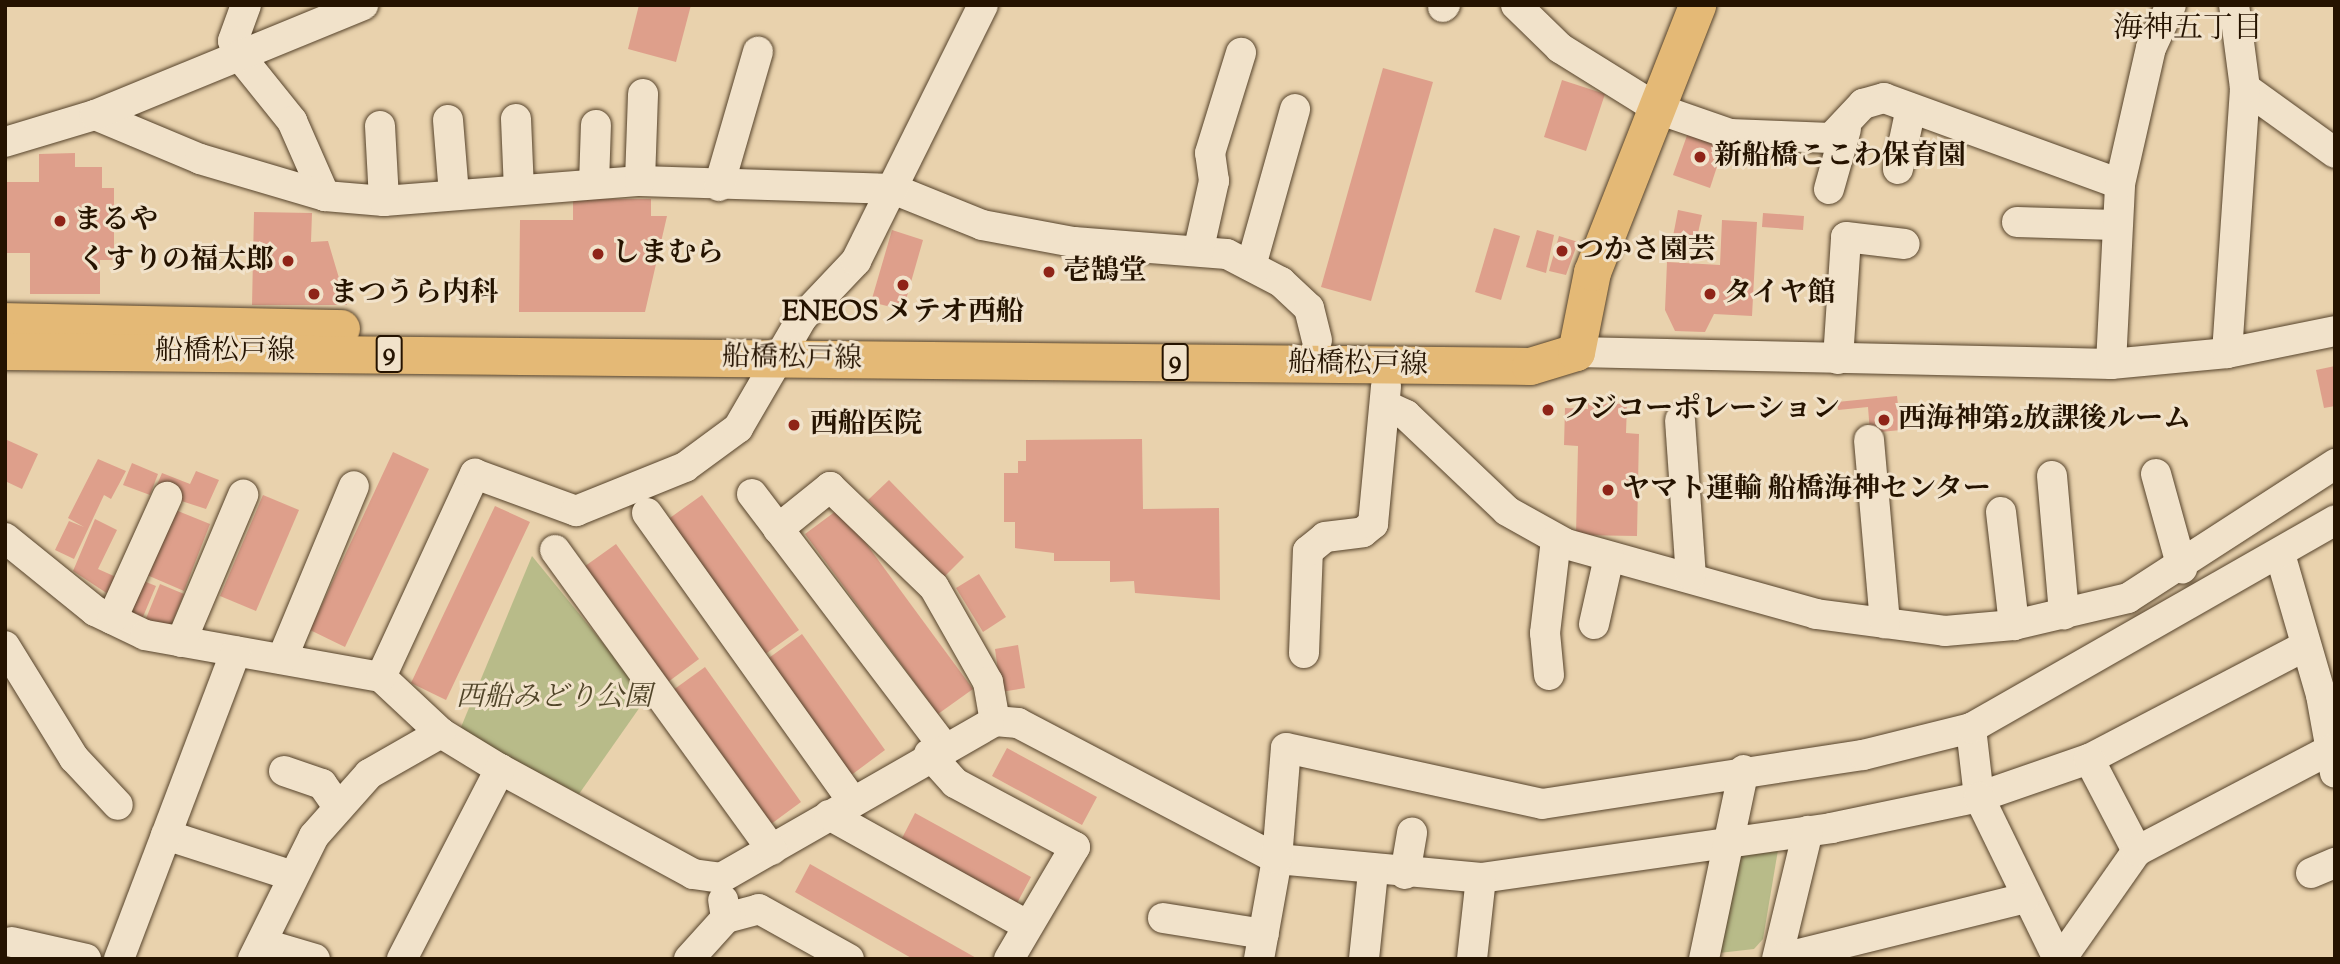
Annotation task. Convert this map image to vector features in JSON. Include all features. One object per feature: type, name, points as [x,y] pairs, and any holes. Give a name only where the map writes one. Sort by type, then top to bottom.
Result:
[{"type":"main road","points":[[1576,352],[1592,272],[1697,5]]},
{"type":"main road","name":"船橋松戸線","points":[[5,321],[781,348],[1386,365],[1530,366],[1576,352]]},
{"type":"main road","name":"船橋松戸線","points":[[5,351],[781,348],[1317,340],[1530,341],[1576,352]]},
{"type":"street","points":[[228,43],[246,5]]},
{"type":"street","points":[[5,142],[94,115],[228,43],[363,5]]},
{"type":"street","points":[[382,677],[475,474],[576,511],[685,467],[738,428],[754,410],[781,348],[856,261],[983,5]]},
{"type":"street","points":[[1516,5],[1560,48],[1658,109],[1730,134],[1782,141],[1831,138],[1846,129]]},
{"type":"street","points":[[2110,364],[2115,225],[2120,184],[2151,48],[2171,5]]},
{"type":"street","points":[[2227,352],[2245,88],[2234,5]]},
{"type":"street","points":[[228,43],[292,121],[325,196]]},
{"type":"street","points":[[719,186],[758,52]]},
{"type":"street","points":[[1199,248],[1214,181],[1210,153],[1241,53]]},
{"type":"street","points":[[2245,88],[2335,153]]},
{"type":"street","points":[[640,181],[643,94]]},
{"type":"street","points":[[1829,189],[1846,129],[1863,104],[1884,98],[2120,184]]},
{"type":"street","points":[[1898,169],[1911,108]]},
{"type":"street","points":[[1251,265],[1295,109]]},
{"type":"street","points":[[94,115],[173,148],[325,196],[384,201],[640,181],[719,186],[893,188],[982,225],[1074,242],[1199,248],[1251,265],[1309,308],[1317,340]]},
{"type":"street","points":[[516,119],[519,190]]},
{"type":"street","points":[[448,120],[454,195]]},
{"type":"street","points":[[594,184],[596,125]]},
{"type":"street","points":[[380,126],[384,201]]},
{"type":"street","points":[[2017,222],[2115,225]]},
{"type":"street","points":[[1838,359],[1846,237],[1905,243]]},
{"type":"street","points":[[1576,352],[2110,364],[2227,352],[2335,331]]},
{"type":"street","points":[[1304,653],[1308,551],[1325,537],[1373,524],[1387,406],[1386,365]]},
{"type":"street","points":[[1387,406],[1406,415],[1507,511],[1556,540],[1609,557],[1691,576],[1816,614],[1945,631],[2014,625],[2128,598],[2182,568],[2335,464]]},
{"type":"street","points":[[1680,420],[1691,576]]},
{"type":"street","points":[[1869,440],[1885,623]]},
{"type":"street","points":[[2156,474],[2182,568]]},
{"type":"street","points":[[2052,477],[2064,614]]},
{"type":"street","points":[[282,659],[354,486]]},
{"type":"street","points":[[778,529],[830,487],[934,587],[988,682],[995,721]]},
{"type":"street","points":[[752,494],[936,750],[955,783],[1075,847],[1009,959]]},
{"type":"street","points":[[181,642],[243,495]]},
{"type":"street","points":[[112,619],[167,497]]},
{"type":"street","points":[[647,513],[840,808],[1027,925]]},
{"type":"street","points":[[2001,513],[2014,625]]},
{"type":"street","points":[[1163,918],[1261,947],[1277,859],[1286,748],[1542,804],[1744,770],[1863,755],[1971,728],[2280,554],[2335,520]]},
{"type":"street","points":[[5,538],[112,619],[145,635],[382,677],[441,733],[500,769],[693,874],[720,878],[772,850],[936,750],[995,721],[1018,723],[1277,859],[1373,872],[1481,878],[1808,831],[1979,797],[2089,759],[2305,646]]},
{"type":"street","points":[[1549,676],[1545,634],[1556,540]]},
{"type":"street","points":[[555,550],[772,850]]},
{"type":"street","points":[[1971,728],[1979,797],[2025,898],[2060,959],[2137,851],[2332,762],[2280,554]]},
{"type":"street","points":[[1594,624],[1609,557]]},
{"type":"street","points":[[5,646],[74,758],[118,804]]},
{"type":"street","points":[[119,959],[236,651]]},
{"type":"street","points":[[315,959],[259,951],[290,875],[339,808],[369,774],[441,733]]},
{"type":"street","points":[[2089,759],[2137,851]]},
{"type":"street","points":[[402,959],[500,769]]},
{"type":"street","points":[[1704,959],[1744,770]]},
{"type":"street","points":[[284,771],[322,784],[339,808]]},
{"type":"street","points":[[1808,831],[1778,959],[2025,898]]},
{"type":"street","points":[[1405,874],[1412,833]]},
{"type":"street","points":[[166,835],[290,875]]},
{"type":"street","points":[[1364,959],[1373,872]]},
{"type":"street","points":[[720,878],[726,918]]},
{"type":"street","points":[[1472,959],[1481,878]]},
{"type":"street","points":[[689,959],[726,918],[759,909],[849,959]]},
{"type":"street","points":[[12,942],[86,959]]},
{"type":"green space","name":"西船みどり公園","points":[[532,556],[647,697],[579,794],[459,732]]},
{"type":"green space","points":[[1779,844],[1763,939],[1754,949],[1719,953],[1731,858]]},
{"type":"building","points":[[639,5],[691,5],[676,62],[628,49]]},
{"type":"building","points":[[1383,68],[1433,82],[1371,301],[1321,287]]},
{"type":"building","points":[[1562,80],[1605,94],[1586,151],[1544,137]]},
{"type":"building","name":"新船橋ここわ保育園","points":[[1690,127],[1726,139],[1710,188],[1673,175]]},
{"type":"building","name":"まるや","points":[[75,153],[75,167],[102,167],[102,188],[114,188],[114,260],[100,260],[100,294],[30,294],[30,253],[6,253],[6,182],[39,182],[39,154]]},
{"type":"building","points":[[573,199],[651,199],[651,216],[667,216],[645,312],[519,312],[520,220],[573,220]]},
{"type":"building","points":[[1678,210],[1702,215],[1694,251],[1671,247]]},
{"type":"building","points":[[254,212],[312,213],[311,242],[328,241],[347,305],[252,305]]},
{"type":"building","points":[[1763,213],[1804,216],[1803,230],[1762,227]]},
{"type":"building","points":[[1722,220],[1757,222],[1752,316],[1714,314],[1705,332],[1675,331],[1665,310],[1667,262],[1720,265]]},
{"type":"building","points":[[1494,228],[1520,236],[1501,300],[1475,292]]},
{"type":"building","points":[[892,230],[923,240],[903,310],[871,302]]},
{"type":"building","points":[[1537,230],[1554,235],[1546,273],[1526,267]]},
{"type":"building","points":[[1559,236],[1578,242],[1566,275],[1549,271]]},
{"type":"building","points":[[2335,366],[2335,406],[2324,408],[2316,370]]},
{"type":"building","name":"西海神第2放課後ルーム","points":[[1897,396],[1901,430],[1870,433],[1868,407],[1838,410],[1837,402]]},
{"type":"building","name":"ヤマト運輸 船橋海神センター","points":[[1588,403],[1627,404],[1626,433],[1639,434],[1637,536],[1576,535],[1578,446],[1564,445],[1565,408],[1588,409]]},
{"type":"building","points":[[1142,439],[1143,509],[1219,508],[1220,600],[1135,593],[1134,581],[1110,582],[1110,561],[1054,561],[1054,553],[1015,548],[1015,522],[1004,522],[1004,473],[1018,473],[1018,461],[1026,461],[1026,440]]},
{"type":"building","points":[[7,440],[38,454],[22,489],[5,481]]},
{"type":"building","points":[[393,452],[429,469],[345,647],[310,630]]},
{"type":"building","points":[[98,459],[126,471],[111,499],[104,495],[74,559],[55,550],[69,521],[84,527],[68,518]]},
{"type":"building","points":[[132,463],[158,474],[150,495],[123,485]]},
{"type":"building","points":[[196,471],[219,480],[206,509],[154,492],[162,473],[190,484]]},
{"type":"building","points":[[889,480],[964,557],[944,577],[868,500]]},
{"type":"building","points":[[263,495],[299,510],[256,611],[220,596]]},
{"type":"building","points":[[702,495],[799,630],[764,655],[667,520]]},
{"type":"building","points":[[495,506],[530,522],[446,700],[411,683]]},
{"type":"building","points":[[168,507],[210,524],[184,591],[140,572]]},
{"type":"building","points":[[840,508],[973,689],[938,714],[805,534]]},
{"type":"building","points":[[95,519],[117,530],[98,569],[116,577],[108,594],[73,571]]},
{"type":"building","points":[[616,544],[699,659],[664,685],[581,569]]},
{"type":"building","points":[[979,574],[1006,617],[983,632],[956,588]]},
{"type":"building","points":[[136,578],[156,586],[142,619],[123,611]]},
{"type":"building","points":[[160,584],[184,594],[169,631],[145,621]]},
{"type":"building","points":[[802,634],[885,750],[850,776],[766,660]]},
{"type":"building","points":[[1018,645],[1025,688],[1001,692],[995,649]]},
{"type":"building","points":[[705,667],[801,802],[767,827],[669,693]]},
{"type":"building","points":[[1007,748],[1097,797],[1082,825],[992,776]]},
{"type":"building","points":[[915,813],[1031,877],[1016,905],[900,842]]},
{"type":"building","points":[[810,864],[978,959],[913,959],[795,892]]},
{"type":"place","name":"新船橋ここわ保育園","points":[[1700,157]]},
{"type":"place","name":"まるや","points":[[60,221]]},
{"type":"place","name":"つかさ園芸","points":[[1562,251]]},
{"type":"place","name":"しまむら","points":[[598,254]]},
{"type":"place","name":"くすりの福太郎","points":[[288,261]]},
{"type":"place","name":"壱鵠堂","points":[[1049,272]]},
{"type":"place","name":"ENEOS メテオ西船","points":[[903,285]]},
{"type":"place","name":"まつうら内科","points":[[314,294]]},
{"type":"place","name":"タイヤ館","points":[[1710,294]]},
{"type":"place","name":"フジコーポレーション","points":[[1548,410]]},
{"type":"place","name":"西海神第2放課後ルーム","points":[[1884,420]]},
{"type":"place","name":"西船医院","points":[[794,425]]},
{"type":"place","name":"ヤマト運輸 船橋海神センター","points":[[1608,490]]},
{"type":"district","name":"海神五丁目","points":[[2188,30]]}]
